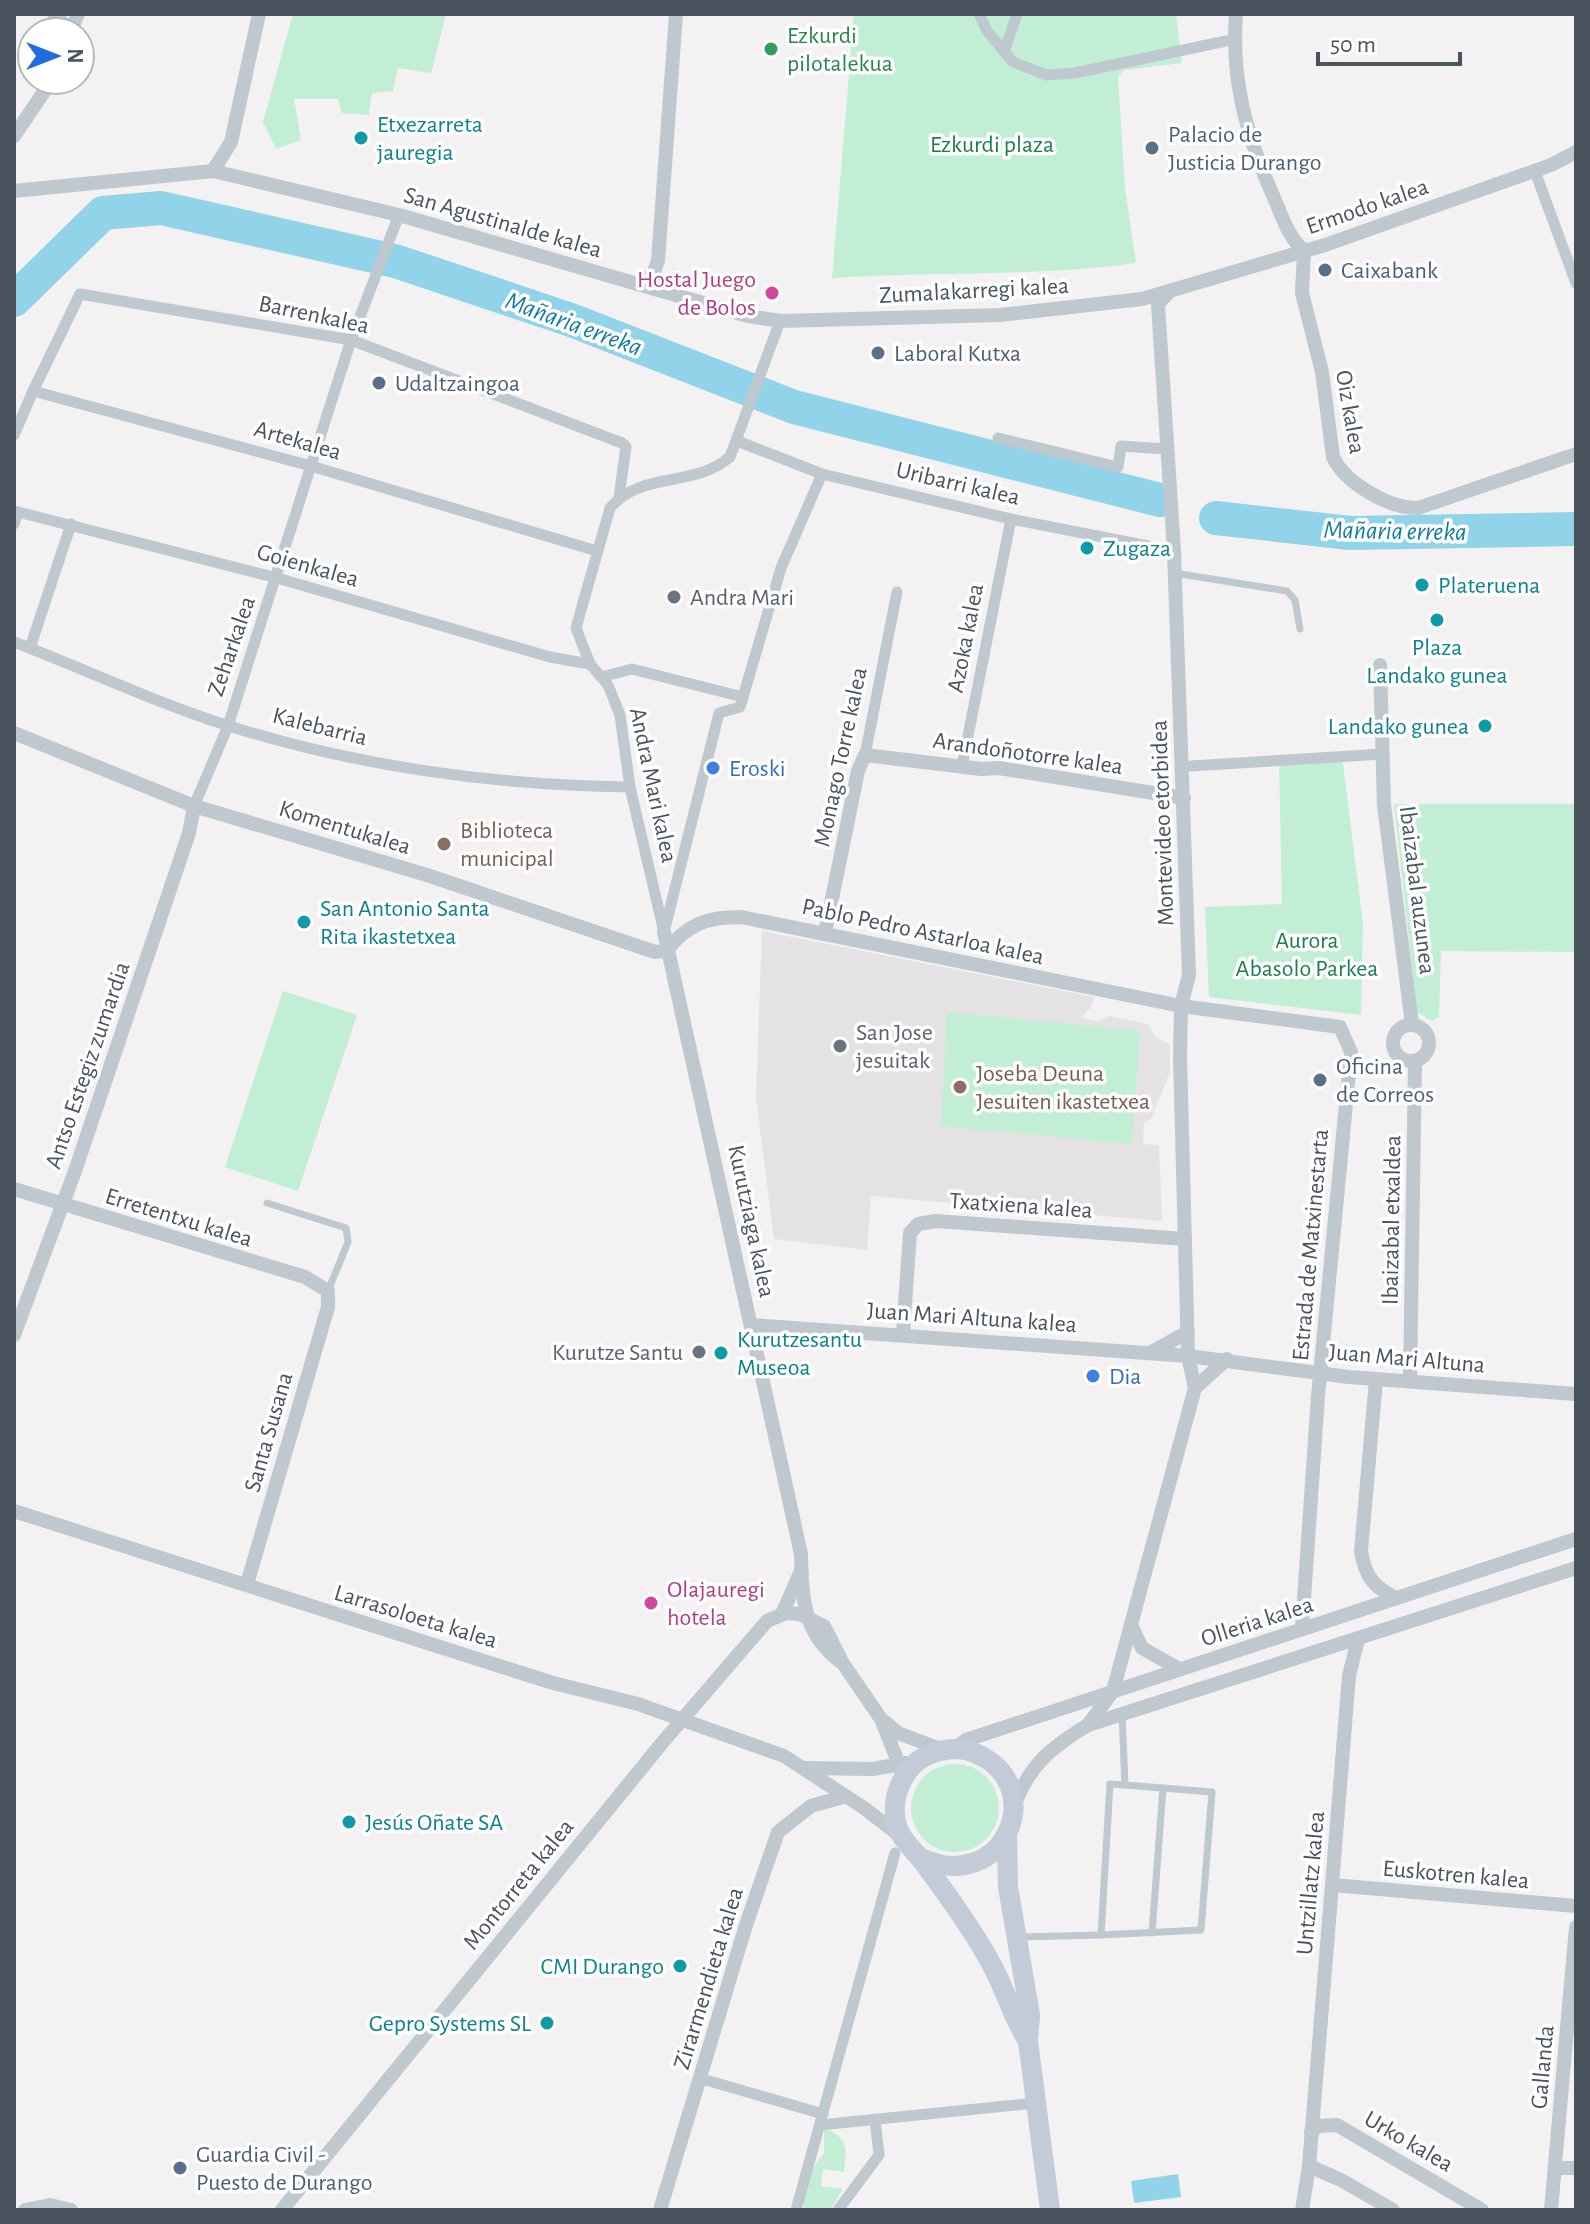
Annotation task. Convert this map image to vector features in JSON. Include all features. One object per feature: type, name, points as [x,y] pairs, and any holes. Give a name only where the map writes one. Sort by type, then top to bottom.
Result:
[{"type":"main road","points":[[1007,1836],[995,1852],[977,1864],[957,1868],[937,1866],[899,1846],[895,1805],[907,1767],[948,1750],[972,1752],[995,1767],[1010,1790],[1014,1808],[1007,1836],[1008,1887],[1030,2015],[1028,2041],[1050,2210]]},
{"type":"main road","points":[[919,1857],[958,1909],[994,1969],[1028,2041]]},
{"type":"street","points":[[213,171],[231,142],[259,14]]},
{"type":"street","points":[[640,283],[653,274],[658,261],[676,14]]},
{"type":"street","points":[[979,14],[1004,52],[1029,71],[1046,75],[1075,73],[1226,41]]},
{"type":"street","points":[[1004,52],[1017,14]]},
{"type":"street","points":[[1237,14],[1236,72],[1251,146],[1287,231],[1304,251]]},
{"type":"street","points":[[14,136],[41,96]]},
{"type":"street","name":"Ermodo kalea","points":[[1169,292],[1461,198],[1576,152]]},
{"type":"street","name":"San Agustinalde kalea","points":[[14,191],[213,171],[399,215],[748,316],[780,321]]},
{"type":"street","points":[[1537,177],[1570,249],[1576,283]]},
{"type":"street","name":"Zeharkalea","points":[[194,806],[228,726],[351,340],[399,215]]},
{"type":"street","name":"Oiz kalea","points":[[1304,251],[1302,293],[1322,372],[1333,457],[1349,478],[1407,508],[1418,508],[1576,454]]},
{"type":"street","name":"Zumalakarregi kalea","points":[[780,321],[1000,315],[1132,301],[1169,292]]},
{"type":"street","name":"Montevideo etorbidea","points":[[1169,292],[1158,304],[1174,551],[1184,798],[1189,975],[1181,1006],[1185,1239],[1188,1356],[1195,1388]]},
{"type":"street","name":"Barrenkalea","points":[[33,391],[80,294],[351,340],[622,443],[626,447],[626,458],[619,497]]},
{"type":"street","points":[[619,497],[643,486],[712,472],[730,457],[780,321]]},
{"type":"street","points":[[14,435],[33,391]]},
{"type":"street","name":"Artekalea","points":[[33,391],[311,466],[597,551]]},
{"type":"street","points":[[998,438],[1118,467],[1121,446],[1166,449]]},
{"type":"street","name":"Uribarri kalea","points":[[737,441],[822,474],[1011,519],[1174,551]]},
{"type":"street","points":[[664,932],[719,713],[740,707],[781,568],[822,474]]},
{"type":"street","name":"Andra Mari kalea","points":[[619,497],[610,508],[576,628],[590,664],[608,685],[620,715],[630,787],[664,932]]},
{"type":"street","name":"Goienkalea","points":[[15,516],[71,524],[277,578],[550,657],[590,664]]},
{"type":"street","name":"Azoka kalea","points":[[962,766],[1011,519]]},
{"type":"street","points":[[30,648],[71,524]]},
{"type":"street","name":"Monago Torre kalea","points":[[825,933],[897,592]]},
{"type":"street","name":"Kalebarria","points":[[14,642],[228,726],[332,753],[467,778],[539,786],[630,787]]},
{"type":"street","name":"Ibaizabal auzunea","points":[[1380,665],[1384,805],[1412,1024]]},
{"type":"street","points":[[601,677],[632,669],[743,697]]},
{"type":"street","name":"Komentukalea","points":[[14,733],[194,806],[427,875],[655,952],[666,951]]},
{"type":"street","points":[[1191,766],[1383,754]]},
{"type":"street","name":"Arandoñotorre kalea","points":[[865,755],[999,768],[1184,798]]},
{"type":"street","name":"Antso Estegiz zumardia","points":[[14,1335],[63,1204],[184,848],[194,806]]},
{"type":"street","name":"Pablo Pedro Astarloa kalea","points":[[666,951],[682,931],[702,920],[741,917],[1181,1006]]},
{"type":"street","name":"Kurutziaga kalea","points":[[664,932],[752,1325],[801,1569],[805,1616],[823,1649],[842,1662],[881,1719],[907,1767]]},
{"type":"street","name":"Estrada de Matxinestarta","points":[[1181,1006],[1340,1027],[1351,1052],[1320,1373],[1302,1628]]},
{"type":"street","points":[[1412,1024],[1427,1033],[1430,1042],[1427,1053],[1415,1061],[1399,1057],[1392,1041],[1397,1030],[1412,1024]]},
{"type":"street","name":"Ibaizabal etxaldea","points":[[1410,1380],[1415,1061]]},
{"type":"street","name":"Erretentxu kalea","points":[[14,1189],[305,1277],[328,1291]]},
{"type":"street","name":"Txatxiena kalea","points":[[903,1333],[910,1233],[918,1224],[936,1221],[1185,1239]]},
{"type":"street","name":"Santa Susana","points":[[247,1584],[328,1307],[328,1291]]},
{"type":"street","name":"Juan Mari Altuna kalea","points":[[752,1325],[903,1333],[1188,1356]]},
{"type":"street","points":[[1150,1353],[1188,1332]]},
{"type":"street","name":"Juan Mari Altuna","points":[[1188,1356],[1376,1380],[1576,1394]]},
{"type":"street","points":[[1088,1725],[1113,1691],[1195,1388],[1227,1359]]},
{"type":"street","points":[[1376,1380],[1361,1551],[1364,1572],[1379,1589],[1394,1597]]},
{"type":"street","name":"Larrasoloeta kalea","points":[[14,1511],[553,1683],[685,1720],[784,1756],[864,1808],[899,1846]]},
{"type":"street","name":"Olleria kalea","points":[[948,1750],[966,1740],[1576,1539]]},
{"type":"street","name":"Olleria kalea","points":[[1014,1808],[1024,1782],[1038,1761],[1052,1746],[1088,1725],[1576,1568]]},
{"type":"street","points":[[801,1569],[782,1614],[805,1616]]},
{"type":"street","name":"Montorreta kalea","points":[[282,2210],[662,1743],[685,1720],[767,1621],[782,1614]]},
{"type":"street","points":[[1131,1625],[1142,1648],[1179,1669]]},
{"type":"street","name":"Untzillatz kalea","points":[[1302,2210],[1309,2166],[1349,1676],[1358,1639]]},
{"type":"street","name":"Kurutziaga kalea","points":[[881,1719],[898,1733],[948,1750]]},
{"type":"street","points":[[803,1768],[907,1767]]},
{"type":"street","name":"Zirarmendieta kalea","points":[[660,2210],[778,1832],[811,1806],[843,1797]]},
{"type":"street","points":[[796,2210],[899,1846]]},
{"type":"street","name":"Euskotren kalea","points":[[1333,1885],[1576,1906]]},
{"type":"street","name":"Gallanda","points":[[1551,2210],[1576,1927]]},
{"type":"street","points":[[699,2078],[821,2120],[875,2119],[1036,2103]]},
{"type":"street","points":[[838,2210],[879,2155],[875,2119]]},
{"type":"street","name":"Urko kalea","points":[[1311,2132],[1319,2126],[1337,2125],[1482,2210]]},
{"type":"street","points":[[1309,2166],[1341,2180],[1393,2210]]},
{"type":"street","points":[[1555,2168],[1576,2168]]},
{"type":"street","points":[[25,2210],[50,2205],[71,2210]]},
{"type":"lane","points":[[1174,573],[1287,591],[1295,600],[1300,629]]},
{"type":"lane","points":[[267,1203],[346,1228],[348,1242],[328,1291]]},
{"type":"lane","points":[[1122,1714],[1125,1785]]},
{"type":"lane","points":[[1016,1937],[1101,1935],[1201,1930],[1212,1792],[1110,1784],[1101,1935]]},
{"type":"lane","points":[[1152,1933],[1163,1788]]},
{"type":"shaded area","name":"Joseba Deuna Jesuiten ikastetxea","points":[[762,931],[1094,997],[1091,1007],[1081,1018],[1097,1021],[1110,1016],[1148,1024],[1155,1036],[1170,1045],[1170,1072],[1151,1119],[1144,1122],[1143,1144],[1159,1145],[1162,1221],[871,1196],[867,1250],[774,1239],[756,1098]]},
{"type":"green space","points":[[293,14],[446,14],[431,73],[398,68],[393,91],[372,93],[369,115],[342,113],[338,99],[294,99],[301,140],[276,149],[263,122]]},
{"type":"green space","name":"Ezkurdi plaza","points":[[854,14],[1176,14],[1182,63],[1124,70],[1118,77],[1125,189],[1136,263],[1022,272],[832,278]]},
{"type":"green space","name":"Aurora Abasolo Parkea","points":[[1342,756],[1363,923],[1361,1015],[1209,997],[1205,907],[1282,904],[1279,760]]},
{"type":"green space","points":[[1394,804],[1576,804],[1576,952],[1441,951],[1439,1017],[1432,1021],[1417,1012]]},
{"type":"green space","points":[[283,991],[357,1015],[298,1191],[225,1167]]},
{"type":"green space","points":[[947,1012],[1140,1031],[1132,1144],[941,1126]]},
{"type":"green space","points":[[955,1764],[980,1771],[992,1783],[999,1808],[992,1833],[980,1845],[955,1852],[930,1845],[918,1833],[911,1808],[918,1783],[930,1771]]},
{"type":"green space","points":[[824,2127],[842,2140],[846,2156],[844,2172],[823,2169],[821,2186],[843,2189],[830,2210],[805,2210],[803,2196],[807,2180],[824,2154]]},
{"type":"water","points":[[1178,2174],[1181,2197],[1134,2203],[1131,2181]]},
{"type":"waterway","name":"Mañaria erreka","points":[[14,300],[103,213],[161,208],[395,261],[571,320],[794,407],[1160,500]]},
{"type":"waterway","name":"Mañaria erreka","points":[[1216,518],[1350,533],[1576,529]]},
{"type":"place","name":"Ezkurdi pilotalekua","points":[[771,49]]},
{"type":"place","name":"Etxezarreta jauregia","points":[[361,138]]},
{"type":"place","name":"Palacio de Justicia Durango","points":[[1152,148]]},
{"type":"place","name":"Caixabank","points":[[1325,270]]},
{"type":"place","name":"Hostal Juego de Bolos","points":[[772,293]]},
{"type":"place","name":"Laboral Kutxa","points":[[878,353]]},
{"type":"place","name":"Udaltzaingoa","points":[[379,383]]},
{"type":"place","name":"Zugaza","points":[[1087,548]]},
{"type":"place","name":"Plateruena","points":[[1422,585]]},
{"type":"place","name":"Andra Mari","points":[[674,597]]},
{"type":"place","name":"Plaza Landako gunea","points":[[1437,620]]},
{"type":"place","name":"Landako gunea","points":[[1485,726]]},
{"type":"place","name":"Eroski","points":[[713,768]]},
{"type":"place","name":"Biblioteca municipal","points":[[444,844]]},
{"type":"place","name":"San Antonio Santa Rita ikastetxea","points":[[304,922]]},
{"type":"place","name":"San Jose jesuitak","points":[[840,1046]]},
{"type":"place","name":"Oficina de Correos","points":[[1320,1080]]},
{"type":"place","name":"Joseba Deuna Jesuiten ikastetxea","points":[[960,1087]]},
{"type":"place","name":"Kurutze Santu","points":[[699,1352]]},
{"type":"place","name":"Kurutzesantu Museoa","points":[[721,1353]]},
{"type":"place","name":"Dia","points":[[1093,1376]]},
{"type":"place","name":"Olajauregi hotela","points":[[651,1603]]},
{"type":"place","name":"Jesús Oñate SA","points":[[349,1822]]},
{"type":"place","name":"CMI Durango","points":[[680,1966]]},
{"type":"place","name":"Gepro Systems SL","points":[[547,2023]]},
{"type":"place","name":"Guardia Civil - Puesto de Durango","points":[[180,2168]]}]
